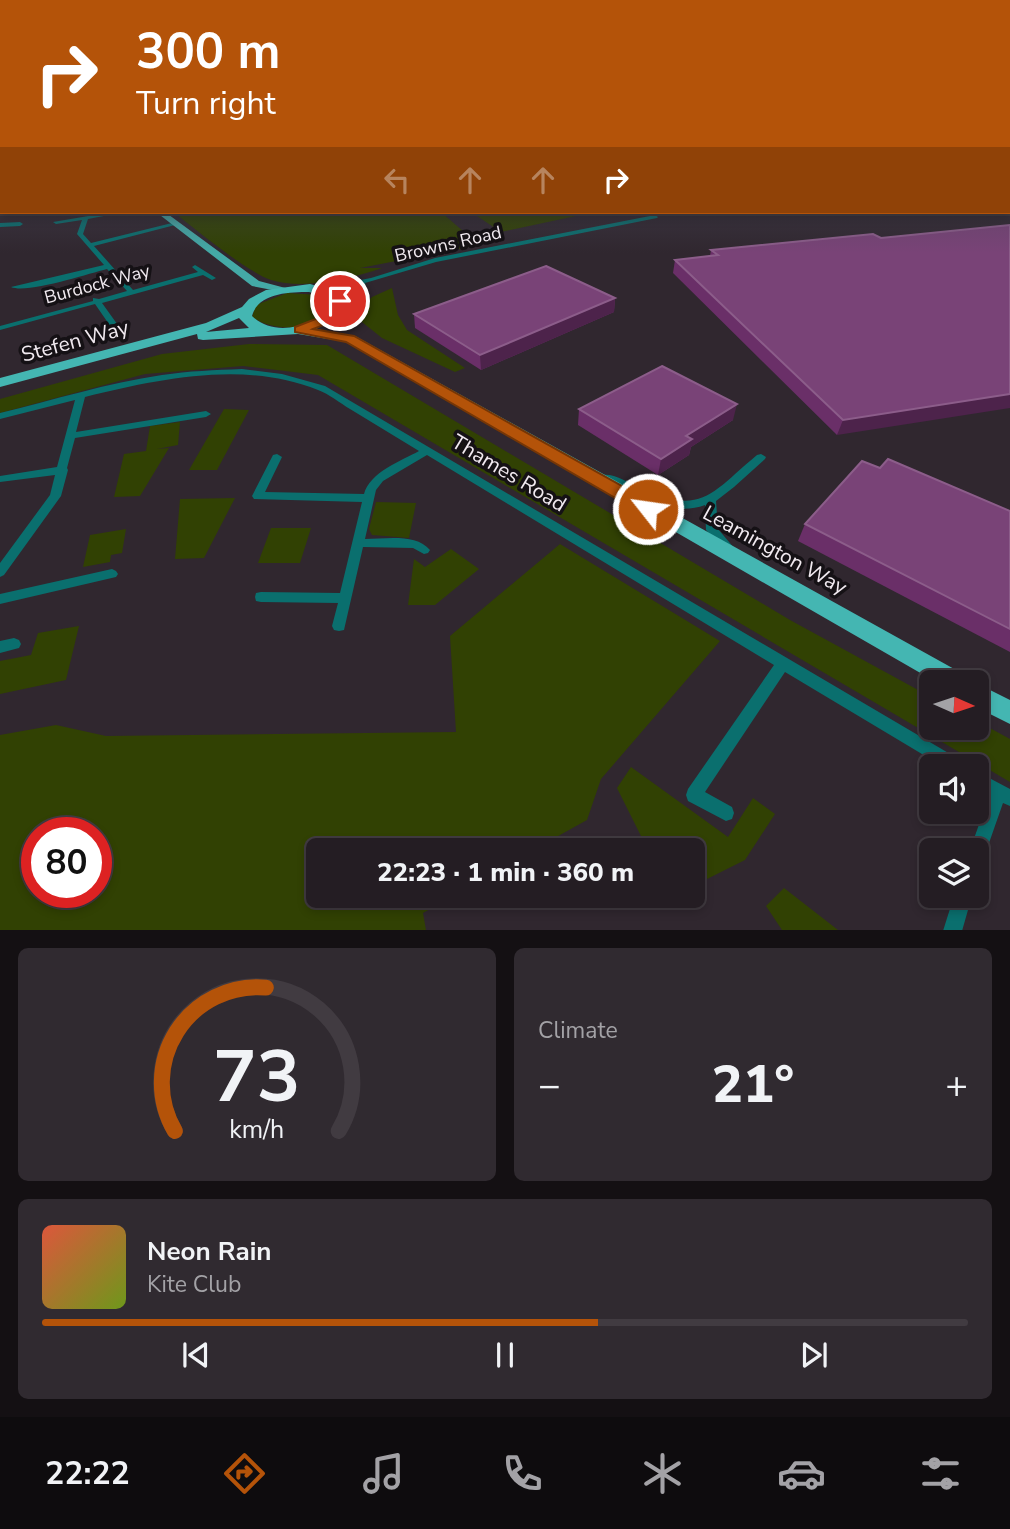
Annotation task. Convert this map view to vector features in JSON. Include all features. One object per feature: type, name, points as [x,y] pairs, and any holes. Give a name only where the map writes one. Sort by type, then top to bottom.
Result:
[{"type":"highway","points":[[160,341],[212,326],[246,310],[256,300],[288,289],[318,290],[334,295],[339,305],[341,326],[350,339]]},
{"type":"highway","points":[[160,341],[299,330],[324,323],[339,305]]},
{"type":"highway","points":[[246,310],[245,317],[252,325],[276,331]]},
{"type":"highway","name":"Leamington Way","points":[[299,330],[350,339],[934,670]]},
{"type":"highway","name":"Stefen Way","points":[[0,383],[160,341]]},
{"type":"highway","points":[[989,701],[1010,713]]},
{"type":"main road","points":[[163,214],[256,284],[288,289]]},
{"type":"main road","points":[[256,284],[256,300]]},
{"type":"street","points":[[56,222],[111,214]]},
{"type":"street","name":"Browns Road","points":[[318,290],[372,280],[435,260],[655,217]]},
{"type":"street","points":[[85,219],[80,234],[130,290]]},
{"type":"street","points":[[0,225],[20,224]]},
{"type":"street","points":[[90,245],[176,224]]},
{"type":"street","points":[[15,287],[34,285],[110,266]]},
{"type":"street","name":"Burdock Way","points":[[0,328],[199,270],[212,278]]},
{"type":"street","points":[[9,294],[21,279]]},
{"type":"street","name":"Browns Road","points":[[339,305],[372,280]]},
{"type":"street","points":[[96,300],[116,328]]},
{"type":"street","name":"Thames Road","points":[[0,416],[195,373],[242,370],[277,373],[322,388],[936,754]]},
{"type":"street","points":[[0,572],[55,496],[80,397]]},
{"type":"street","points":[[69,436],[206,414]]},
{"type":"street","points":[[339,626],[371,489],[379,479],[428,450]]},
{"type":"street","points":[[277,457],[258,496],[368,498]]},
{"type":"street","points":[[578,469],[674,504],[710,499],[761,457]]},
{"type":"street","points":[[0,479],[63,470]]},
{"type":"street","points":[[710,499],[712,530],[741,562]]},
{"type":"street","points":[[358,543],[415,544],[424,550]]},
{"type":"street","points":[[0,599],[112,574]]},
{"type":"street","points":[[261,597],[345,598]]},
{"type":"street","points":[[726,813],[694,795],[783,663]]},
{"type":"street","points":[[985,838],[1005,795],[989,786]]},
{"type":"street","points":[[952,930],[959,908]]},
{"type":"green space","points":[[176,214],[443,214],[479,245],[360,268],[382,268],[342,279],[297,284],[271,280],[260,275]]},
{"type":"green space","points":[[474,214],[585,214],[501,232]]},
{"type":"green space","points":[[392,288],[398,315],[407,330],[465,368],[455,372],[382,338],[362,322],[361,309],[372,297]]},
{"type":"green space","points":[[287,293],[320,295],[330,304],[329,310],[312,322],[292,327],[271,325],[252,317],[256,305]]},
{"type":"green space","points":[[249,344],[327,345],[790,620],[919,690],[919,728],[318,375],[243,366],[145,374],[0,413],[0,399],[162,354]]},
{"type":"green space","points":[[224,409],[249,410],[217,470],[189,470]]},
{"type":"green space","points":[[180,422],[178,445],[157,449],[169,448],[140,496],[114,497],[124,454],[146,451],[150,426]]},
{"type":"green space","points":[[235,498],[204,558],[175,559],[180,499]]},
{"type":"green space","points":[[376,502],[416,503],[409,538],[372,535],[369,529]]},
{"type":"green space","points":[[271,528],[311,528],[300,563],[258,563]]},
{"type":"green space","points":[[126,529],[122,553],[111,555],[110,562],[83,567],[90,535]]},
{"type":"green space","points":[[560,544],[720,641],[601,779],[587,820],[555,838],[306,838],[306,908],[432,908],[423,913],[426,930],[0,930],[0,735],[56,725],[106,736],[456,732],[450,636]]},
{"type":"green space","points":[[451,549],[479,569],[435,605],[408,605],[414,559],[425,567]]},
{"type":"green space","points":[[79,626],[66,680],[0,694],[0,661],[31,655],[38,633]]},
{"type":"green space","points":[[989,728],[1010,739],[1010,782],[989,770],[989,754],[962,754],[939,740],[989,740]]},
{"type":"green space","points":[[631,767],[728,837],[753,798],[775,814],[745,860],[705,880],[705,838],[642,838],[617,788]]},
{"type":"green space","points":[[784,888],[838,930],[782,930],[766,906]]},
{"type":"building","points":[[1010,225],[1010,394],[843,420],[675,260],[718,255],[711,250],[873,234],[881,238]]},
{"type":"building","points":[[546,266],[615,298],[480,355],[414,314]]},
{"type":"building","points":[[662,366],[737,404],[686,436],[692,439],[661,459],[579,409]]},
{"type":"building","points":[[888,459],[1010,511],[1010,629],[805,524],[862,461],[880,468]]},
{"type":"route","points":[[340,301],[340,309],[333,317],[324,323],[299,330],[350,339],[648,509]]}]
